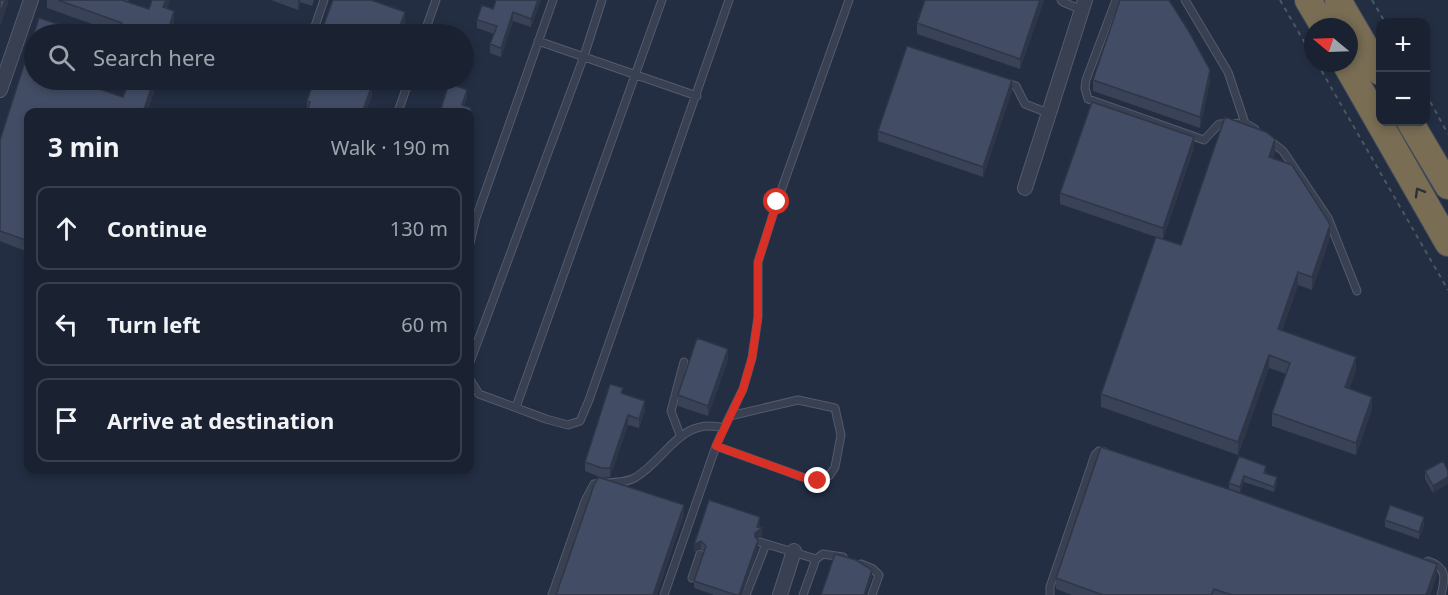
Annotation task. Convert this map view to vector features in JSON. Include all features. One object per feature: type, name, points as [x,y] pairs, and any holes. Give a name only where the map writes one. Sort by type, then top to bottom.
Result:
[{"type":"highway","points":[[1308,0],[1319,18]]},
{"type":"highway","points":[[1338,0],[1376,65]]},
{"type":"highway","points":[[1350,72],[1448,243]]},
{"type":"highway","points":[[1412,126],[1448,186]]},
{"type":"street","points":[[0,90],[31,0]]},
{"type":"street","points":[[1025,188],[1083,5]]},
{"type":"street","points":[[780,595],[794,551]]},
{"type":"lane","points":[[315,24],[324,0]]},
{"type":"lane","points":[[428,24],[436,0]]},
{"type":"lane","points":[[474,226],[552,0]]},
{"type":"lane","points":[[474,351],[584,56],[602,0]]},
{"type":"lane","points":[[516,407],[662,0]]},
{"type":"lane","points":[[474,386],[479,394],[516,407],[568,424],[580,421],[590,400],[729,0]]},
{"type":"lane","points":[[664,595],[716,446],[743,389],[752,358],[758,317],[758,262],[849,0]]},
{"type":"lane","points":[[1061,0],[1063,3],[1083,5]]},
{"type":"lane","points":[[1116,0],[1086,80],[1085,88],[1088,99],[1204,140],[1219,123],[1245,123],[1261,133],[1283,151],[1328,218],[1357,291]]},
{"type":"lane","points":[[1185,0],[1228,72],[1245,123]]},
{"type":"lane","points":[[538,41],[697,96]]},
{"type":"lane","points":[[994,79],[1016,86],[1024,104],[1048,113]]},
{"type":"lane","points":[[399,108],[406,90]]},
{"type":"lane","points":[[680,435],[671,411],[684,362]]},
{"type":"lane","points":[[716,446],[818,481],[829,476],[835,467],[841,435],[835,408],[798,400],[730,416]]},
{"type":"lane","points":[[552,595],[585,501],[594,484],[633,479],[658,460],[680,435],[694,428],[713,425],[724,428]]},
{"type":"lane","points":[[1050,595],[1050,587],[1095,455],[1099,451],[1117,456]]},
{"type":"lane","points":[[746,595],[763,543],[816,559]]},
{"type":"lane","points":[[692,578],[700,554]]},
{"type":"lane","points":[[803,595],[816,559],[824,554],[838,555],[847,559]]},
{"type":"lane","points":[[1416,557],[1437,564],[1443,570],[1445,578],[1441,595]]},
{"type":"lane","points":[[856,562],[873,569],[879,575],[872,595]]},
{"type":"path","points":[[1280,0],[1304,41]]},
{"type":"path","points":[[1372,0],[1383,18]]},
{"type":"path","points":[[1322,72],[1448,290]]},
{"type":"path","points":[[1430,103],[1448,134]]},
{"type":"building","points":[[0,0],[5,0],[0,14]]},
{"type":"building","points":[[58,0],[125,0],[149,9],[152,0],[166,0],[163,7],[174,11],[170,24],[122,23]]},
{"type":"building","points":[[333,0],[371,0],[405,12],[401,24],[324,24]]},
{"type":"building","points":[[496,0],[538,0],[531,19],[513,12],[501,48],[490,44],[497,26],[477,20],[482,5],[493,9]]},
{"type":"building","points":[[925,0],[1040,0],[1020,59],[917,23]]},
{"type":"building","points":[[1120,0],[1169,0],[1210,70],[1200,117],[1093,80]]},
{"type":"building","points":[[39,18],[58,24],[37,24]]},
{"type":"building","points":[[907,46],[1012,80],[983,167],[878,131]]},
{"type":"building","points":[[24,65],[24,90],[102,90],[123,97],[126,90],[151,90],[144,108],[24,108],[24,240],[0,231],[0,140]]},
{"type":"building","points":[[311,90],[370,90],[364,108],[308,108],[310,102],[307,101]]},
{"type":"building","points":[[447,90],[467,90],[462,105],[471,108],[441,108]]},
{"type":"building","points":[[1092,102],[1194,137],[1163,228],[1060,193]]},
{"type":"building","points":[[1225,117],[1266,132],[1275,139],[1269,157],[1292,165],[1330,225],[1312,277],[1298,272],[1278,329],[1356,357],[1345,387],[1372,397],[1356,443],[1272,413],[1290,363],[1269,355],[1238,442],[1101,394],[1156,237],[1181,245]]},
{"type":"building","points":[[697,338],[728,349],[708,406],[678,395]]},
{"type":"building","points":[[610,384],[623,388],[621,393],[645,401],[639,419],[628,415],[610,468],[602,468],[585,462]]},
{"type":"building","points":[[1101,447],[1237,492],[1437,564],[1426,595],[1232,595],[1214,589],[1211,595],[1103,595],[1056,578]]},
{"type":"building","points":[[1239,456],[1266,466],[1264,473],[1277,477],[1274,487],[1244,476],[1240,487],[1229,483]]},
{"type":"building","points":[[1443,461],[1448,477],[1433,486],[1425,471]]},
{"type":"building","points":[[598,478],[684,505],[653,595],[556,595]]},
{"type":"building","points":[[709,500],[760,517],[757,527],[762,528],[755,533],[758,540],[739,595],[694,581],[706,546],[701,541],[694,545]]},
{"type":"building","points":[[1390,505],[1424,517],[1419,532],[1385,520]]},
{"type":"building","points":[[835,554],[856,560],[872,570],[864,595],[821,595]]},
{"type":"route","points":[[777,202],[758,262],[758,317],[752,358],[743,389],[716,446],[818,481]]}]
